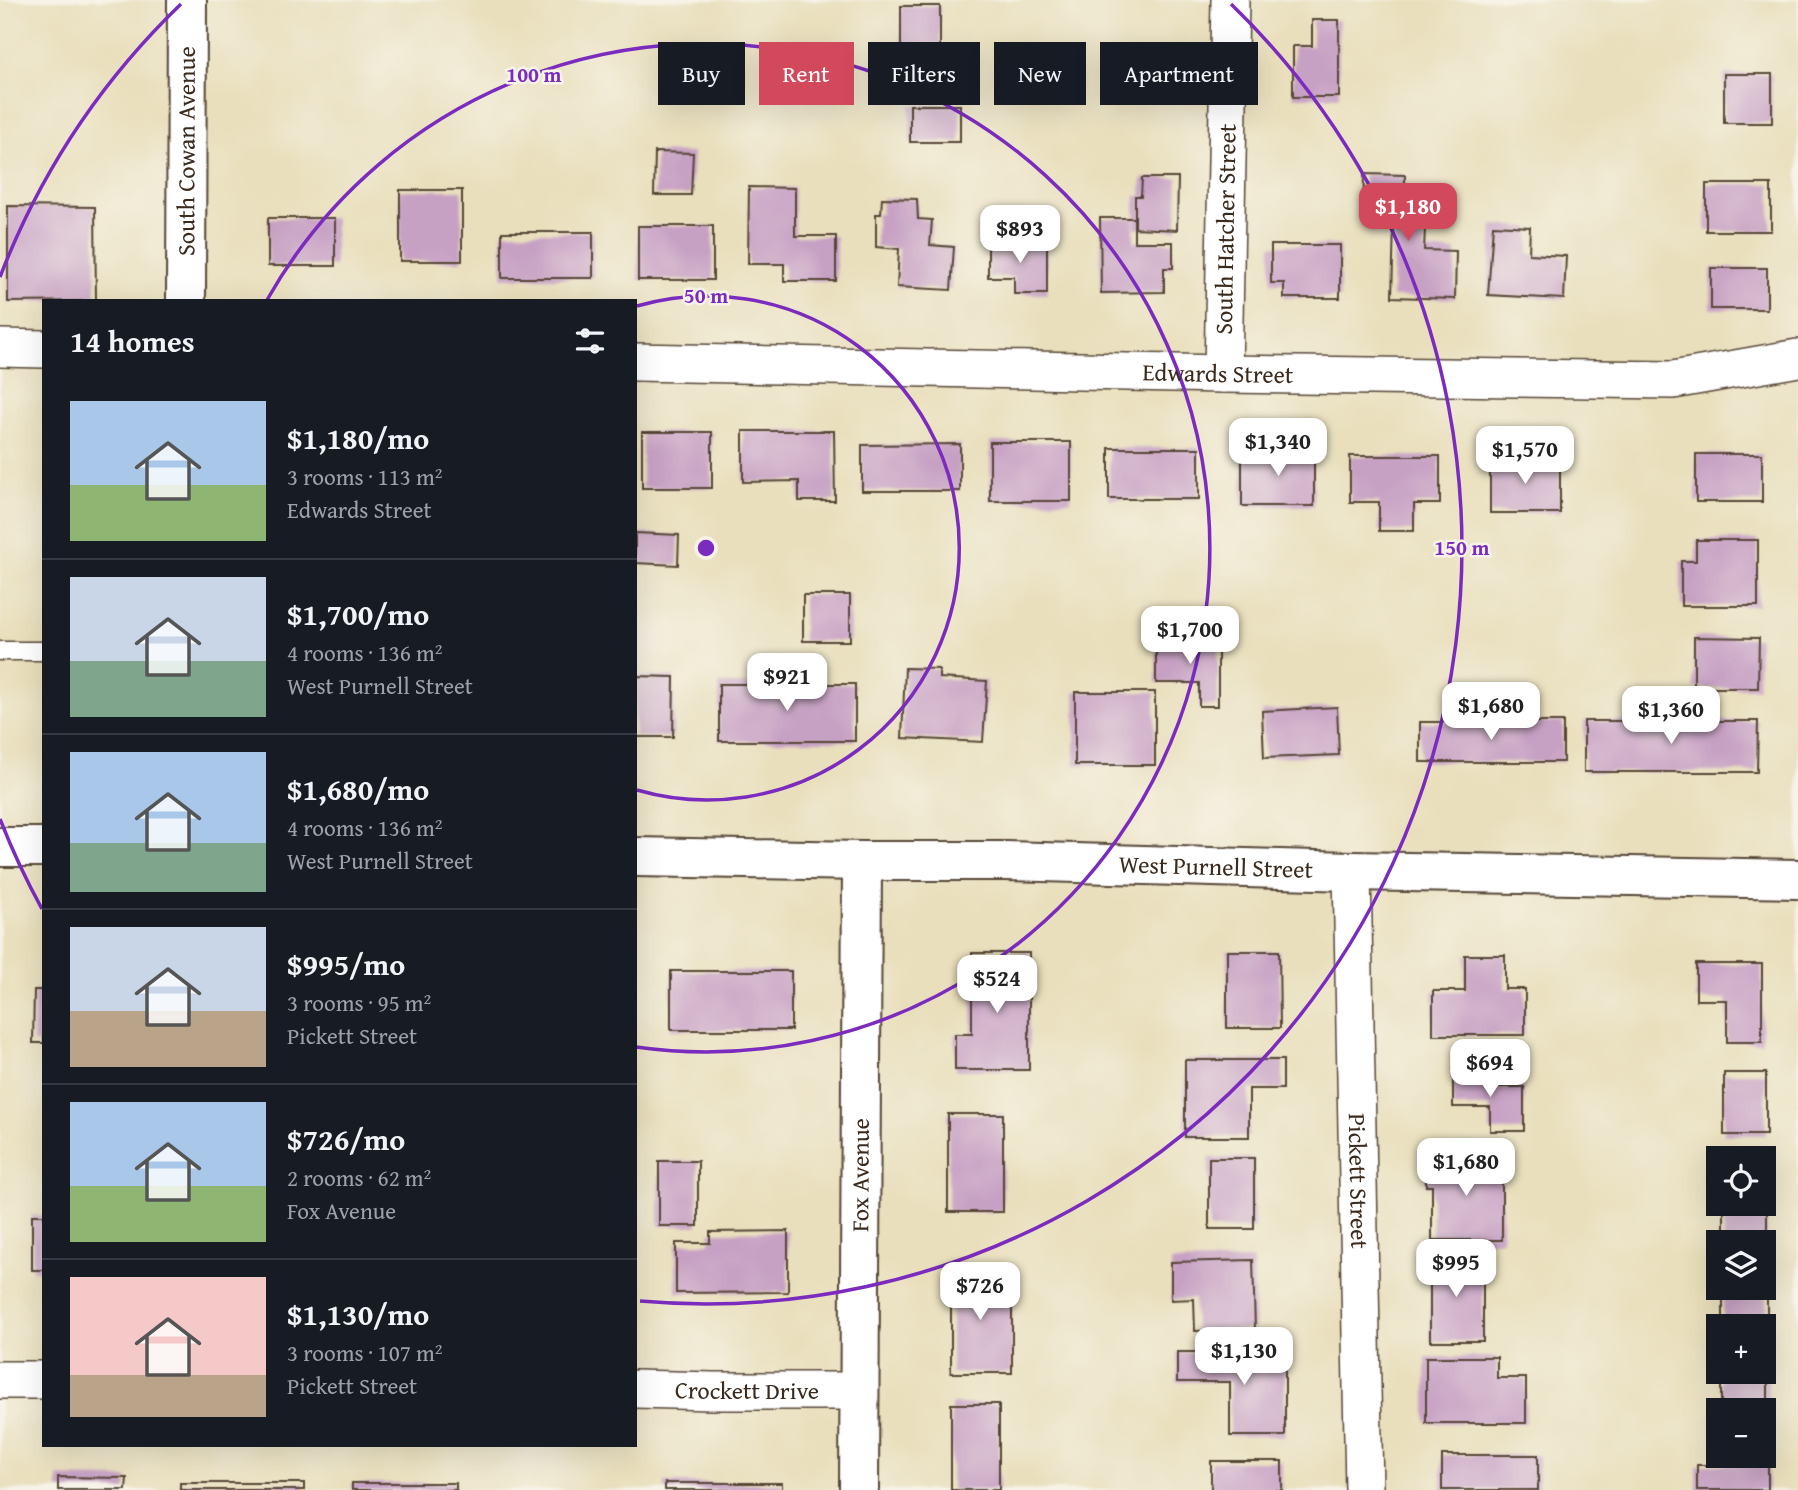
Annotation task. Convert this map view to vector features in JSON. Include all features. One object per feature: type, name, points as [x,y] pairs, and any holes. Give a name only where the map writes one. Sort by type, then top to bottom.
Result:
[{"type":"street","name":"South Cowan Avenue","points":[[186,299],[187,0]]},
{"type":"street","name":"South Hatcher Street","points":[[1223,374],[1230,0]]},
{"type":"street","points":[[0,348],[42,349]]},
{"type":"street","name":"Edwards Street","points":[[637,362],[1673,380],[1798,358]]},
{"type":"street","points":[[0,847],[42,847]]},
{"type":"street","name":"West Purnell Street","points":[[637,857],[1005,860],[1352,871],[1798,878]]},
{"type":"street","name":"Fox Avenue","points":[[859,1490],[862,860]]},
{"type":"street","name":"Pickett Street","points":[[1352,871],[1364,1490]]},
{"type":"street","points":[[0,1380],[42,1380]]},
{"type":"street","name":"Crockett Drive","points":[[637,1389],[859,1391]]},
{"type":"lane","points":[[0,652],[42,651]]},
{"type":"building","points":[[901,6],[940,6],[940,42],[901,42]]},
{"type":"building","points":[[1312,20],[1339,20],[1339,97],[1293,97],[1293,46],[1312,46]]},
{"type":"building","points":[[1724,74],[1772,74],[1772,123],[1724,123]]},
{"type":"building","points":[[910,105],[960,105],[960,142],[910,142]]},
{"type":"building","points":[[655,152],[693,153],[691,195],[654,195]]},
{"type":"building","points":[[1364,174],[1405,175],[1404,227],[1425,228],[1424,250],[1456,251],[1455,299],[1392,297],[1394,223],[1363,223]]},
{"type":"building","points":[[1142,178],[1178,178],[1177,230],[1135,228],[1135,196],[1141,196]]},
{"type":"building","points":[[1706,184],[1771,184],[1771,231],[1706,231]]},
{"type":"building","points":[[749,187],[795,188],[795,236],[836,236],[836,281],[784,281],[784,264],[748,264]]},
{"type":"building","points":[[400,190],[462,190],[462,261],[400,261]]},
{"type":"building","points":[[882,198],[917,199],[918,219],[932,220],[930,245],[954,247],[951,290],[897,287],[899,249],[876,247],[876,214],[881,214]]},
{"type":"building","points":[[8,206],[95,207],[96,299],[8,302]]},
{"type":"building","points":[[268,218],[335,218],[335,266],[268,266]]},
{"type":"building","points":[[1100,218],[1134,218],[1134,242],[1173,242],[1173,268],[1164,268],[1164,292],[1101,293]]},
{"type":"building","points":[[1493,225],[1530,227],[1529,254],[1566,256],[1564,299],[1488,295]]},
{"type":"building","points":[[638,226],[713,226],[713,280],[638,280]]},
{"type":"building","points":[[502,232],[593,232],[593,278],[502,278]]},
{"type":"building","points":[[988,241],[1047,241],[1047,294],[1014,294],[1014,277],[988,277]]},
{"type":"building","points":[[1271,245],[1340,245],[1340,298],[1284,298],[1284,283],[1271,283]]},
{"type":"building","points":[[1711,268],[1767,268],[1767,309],[1711,309]]},
{"type":"building","points":[[743,431],[834,431],[835,501],[799,501],[799,481],[743,482]]},
{"type":"building","points":[[642,432],[712,432],[712,488],[642,488]]},
{"type":"building","points":[[990,442],[1071,442],[1071,501],[990,501]]},
{"type":"building","points":[[960,444],[960,491],[862,491],[862,445]]},
{"type":"building","points":[[1109,448],[1199,448],[1199,499],[1109,499]]},
{"type":"building","points":[[1242,451],[1314,451],[1314,506],[1242,506]]},
{"type":"building","points":[[1696,454],[1762,454],[1762,502],[1696,502]]},
{"type":"building","points":[[1350,456],[1440,456],[1440,504],[1414,504],[1414,531],[1379,531],[1379,502],[1350,502]]},
{"type":"building","points":[[1490,458],[1560,458],[1560,513],[1490,513]]},
{"type":"building","points":[[637,533],[679,535],[678,565],[637,563]]},
{"type":"building","points":[[1696,540],[1758,540],[1758,606],[1681,606],[1681,561],[1696,561]]},
{"type":"building","points":[[803,595],[850,595],[850,641],[803,641]]},
{"type":"building","points":[[1694,637],[1759,638],[1758,688],[1694,688]]},
{"type":"building","points":[[1156,639],[1218,639],[1218,706],[1199,706],[1199,683],[1156,683]]},
{"type":"building","points":[[905,668],[939,669],[939,678],[987,681],[983,742],[902,738]]},
{"type":"building","points":[[637,676],[674,677],[673,737],[637,737]]},
{"type":"building","points":[[719,684],[855,684],[855,741],[719,741]]},
{"type":"building","points":[[1075,692],[1155,692],[1155,765],[1075,765]]},
{"type":"building","points":[[1337,707],[1339,755],[1264,758],[1262,711]]},
{"type":"building","points":[[1584,721],[1758,721],[1757,772],[1584,772]]},
{"type":"building","points":[[1420,722],[1563,722],[1563,762],[1420,762]]},
{"type":"building","points":[[1227,951],[1279,951],[1280,1028],[1227,1028]]},
{"type":"building","points":[[972,953],[1029,953],[1029,1070],[955,1070],[955,1034],[972,1034]]},
{"type":"building","points":[[1465,955],[1505,955],[1505,989],[1525,989],[1525,1035],[1433,1035],[1433,991],[1465,991]]},
{"type":"building","points":[[1696,964],[1762,964],[1762,1042],[1727,1042],[1727,1000],[1696,1000]]},
{"type":"building","points":[[671,971],[791,971],[791,1030],[671,1030]]},
{"type":"building","points":[[34,990],[42,990],[42,1043],[33,1043]]},
{"type":"building","points":[[1185,1060],[1283,1060],[1283,1089],[1249,1089],[1249,1137],[1185,1137]]},
{"type":"building","points":[[1453,1069],[1490,1069],[1490,1087],[1524,1087],[1524,1131],[1490,1131],[1490,1107],[1453,1107]]},
{"type":"building","points":[[1724,1073],[1766,1073],[1766,1135],[1724,1135]]},
{"type":"building","points":[[948,1114],[1003,1114],[1003,1212],[948,1212]]},
{"type":"building","points":[[1209,1158],[1254,1158],[1254,1229],[1209,1229]]},
{"type":"building","points":[[1426,1158],[1502,1158],[1502,1240],[1432,1240],[1432,1186],[1426,1186]]},
{"type":"building","points":[[659,1161],[698,1161],[698,1226],[659,1226]]},
{"type":"building","points":[[32,1215],[42,1215],[42,1270],[32,1270]]},
{"type":"building","points":[[1724,1216],[1767,1216],[1767,1230],[1724,1230]]},
{"type":"building","points":[[788,1231],[788,1292],[676,1293],[676,1243],[710,1243],[710,1232]]},
{"type":"building","points":[[1430,1257],[1483,1257],[1483,1341],[1430,1341]]},
{"type":"building","points":[[1253,1260],[1255,1329],[1195,1331],[1194,1299],[1171,1300],[1171,1262]]},
{"type":"building","points":[[951,1265],[994,1265],[994,1294],[1012,1294],[1012,1373],[951,1373]]},
{"type":"building","points":[[1723,1300],[1767,1300],[1767,1314],[1723,1314]]},
{"type":"building","points":[[1177,1352],[1285,1352],[1285,1436],[1230,1436],[1230,1382],[1177,1382]]},
{"type":"building","points":[[1426,1357],[1497,1357],[1497,1378],[1526,1378],[1526,1423],[1426,1423]]},
{"type":"building","points":[[1721,1384],[1768,1384],[1768,1398],[1721,1398]]},
{"type":"building","points":[[951,1404],[999,1404],[999,1490],[951,1490]]},
{"type":"building","points":[[1442,1455],[1538,1455],[1538,1490],[1442,1490]]},
{"type":"building","points":[[1211,1461],[1282,1461],[1282,1490],[1211,1490]]},
{"type":"building","points":[[1697,1465],[1706,1465],[1706,1468],[1768,1468],[1768,1490],[1697,1490]]},
{"type":"building","points":[[58,1477],[127,1478],[126,1490],[58,1490]]},
{"type":"building","points":[[180,1483],[304,1483],[304,1490],[180,1490]]},
{"type":"building","points":[[352,1483],[456,1483],[456,1490],[352,1490]]},
{"type":"building","points":[[665,1483],[782,1483],[782,1490],[665,1490]]}]
